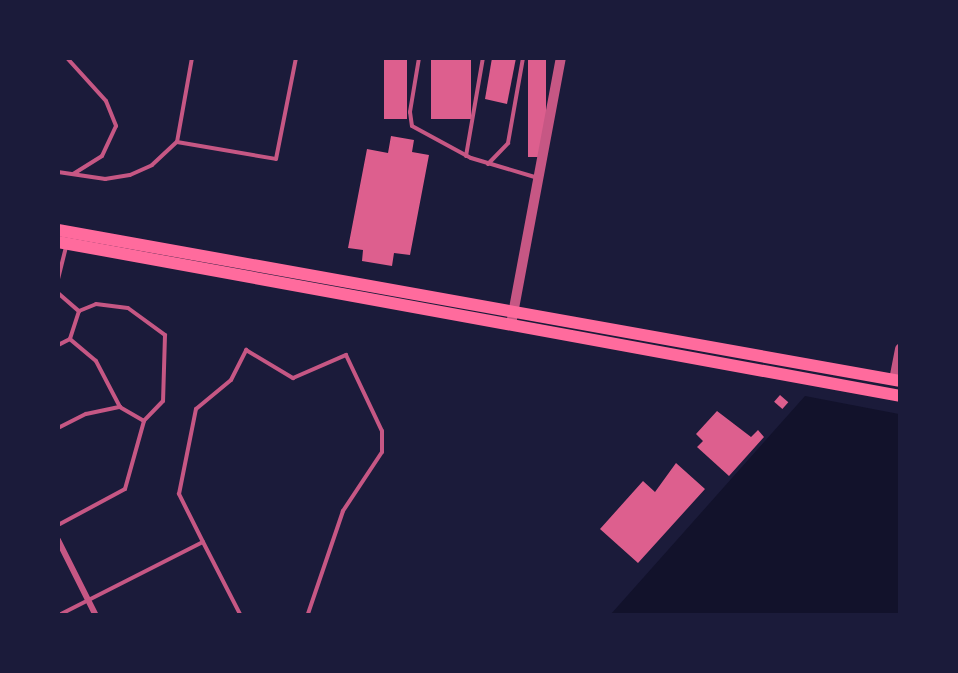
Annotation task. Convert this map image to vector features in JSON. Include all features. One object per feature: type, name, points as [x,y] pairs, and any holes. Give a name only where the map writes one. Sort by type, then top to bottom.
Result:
[{"type":"main road","points":[[58,230],[900,396]]},
{"type":"main road","points":[[63,243],[512,320],[897,381]]},
{"type":"street","points":[[512,320],[561,58]]},
{"type":"street","points":[[897,381],[900,350]]},
{"type":"street","points":[[58,540],[95,615]]},
{"type":"lane","points":[[67,58],[106,101],[116,126],[102,156],[72,174]]},
{"type":"lane","points":[[58,172],[105,179],[130,175],[152,165],[177,142],[192,58]]},
{"type":"lane","points":[[177,142],[276,159],[296,58]]},
{"type":"lane","points":[[419,58],[409,120],[466,156],[539,178]]},
{"type":"lane","points":[[466,156],[483,58]]},
{"type":"lane","points":[[488,164],[508,143],[523,58]]},
{"type":"lane","points":[[58,279],[63,243]]},
{"type":"lane","points":[[58,293],[78,311]]},
{"type":"lane","points":[[58,525],[125,489],[144,421],[163,401],[165,335],[128,308],[96,304],[78,311]]},
{"type":"lane","points":[[58,345],[70,339],[78,311]]},
{"type":"lane","points":[[70,339],[96,361],[120,407],[144,421]]},
{"type":"lane","points":[[240,615],[179,494],[196,410],[231,380],[246,350],[293,378],[346,355],[382,430],[382,452],[343,511],[308,615]]},
{"type":"lane","points":[[58,428],[86,414],[120,407]]},
{"type":"lane","points":[[61,615],[203,542]]},
{"type":"shaded area","points":[[805,396],[899,414],[899,614],[611,614]]},
{"type":"building","points":[[384,58],[407,58],[407,119],[384,119]]},
{"type":"building","points":[[431,58],[471,58],[471,119],[431,119]]},
{"type":"building","points":[[492,58],[516,58],[507,104],[485,99]]},
{"type":"building","points":[[528,58],[546,58],[546,157],[528,157]]},
{"type":"building","points":[[391,136],[414,140],[412,152],[429,155],[410,255],[394,253],[392,266],[362,261],[363,250],[348,248],[367,149],[388,153]]},
{"type":"building","points":[[780,395],[788,402],[782,409],[774,402]]},
{"type":"building","points":[[717,411],[751,437],[758,430],[764,437],[729,476],[697,447],[703,441],[696,434]]},
{"type":"building","points":[[676,463],[705,489],[638,563],[600,529],[643,481],[655,492]]}]
